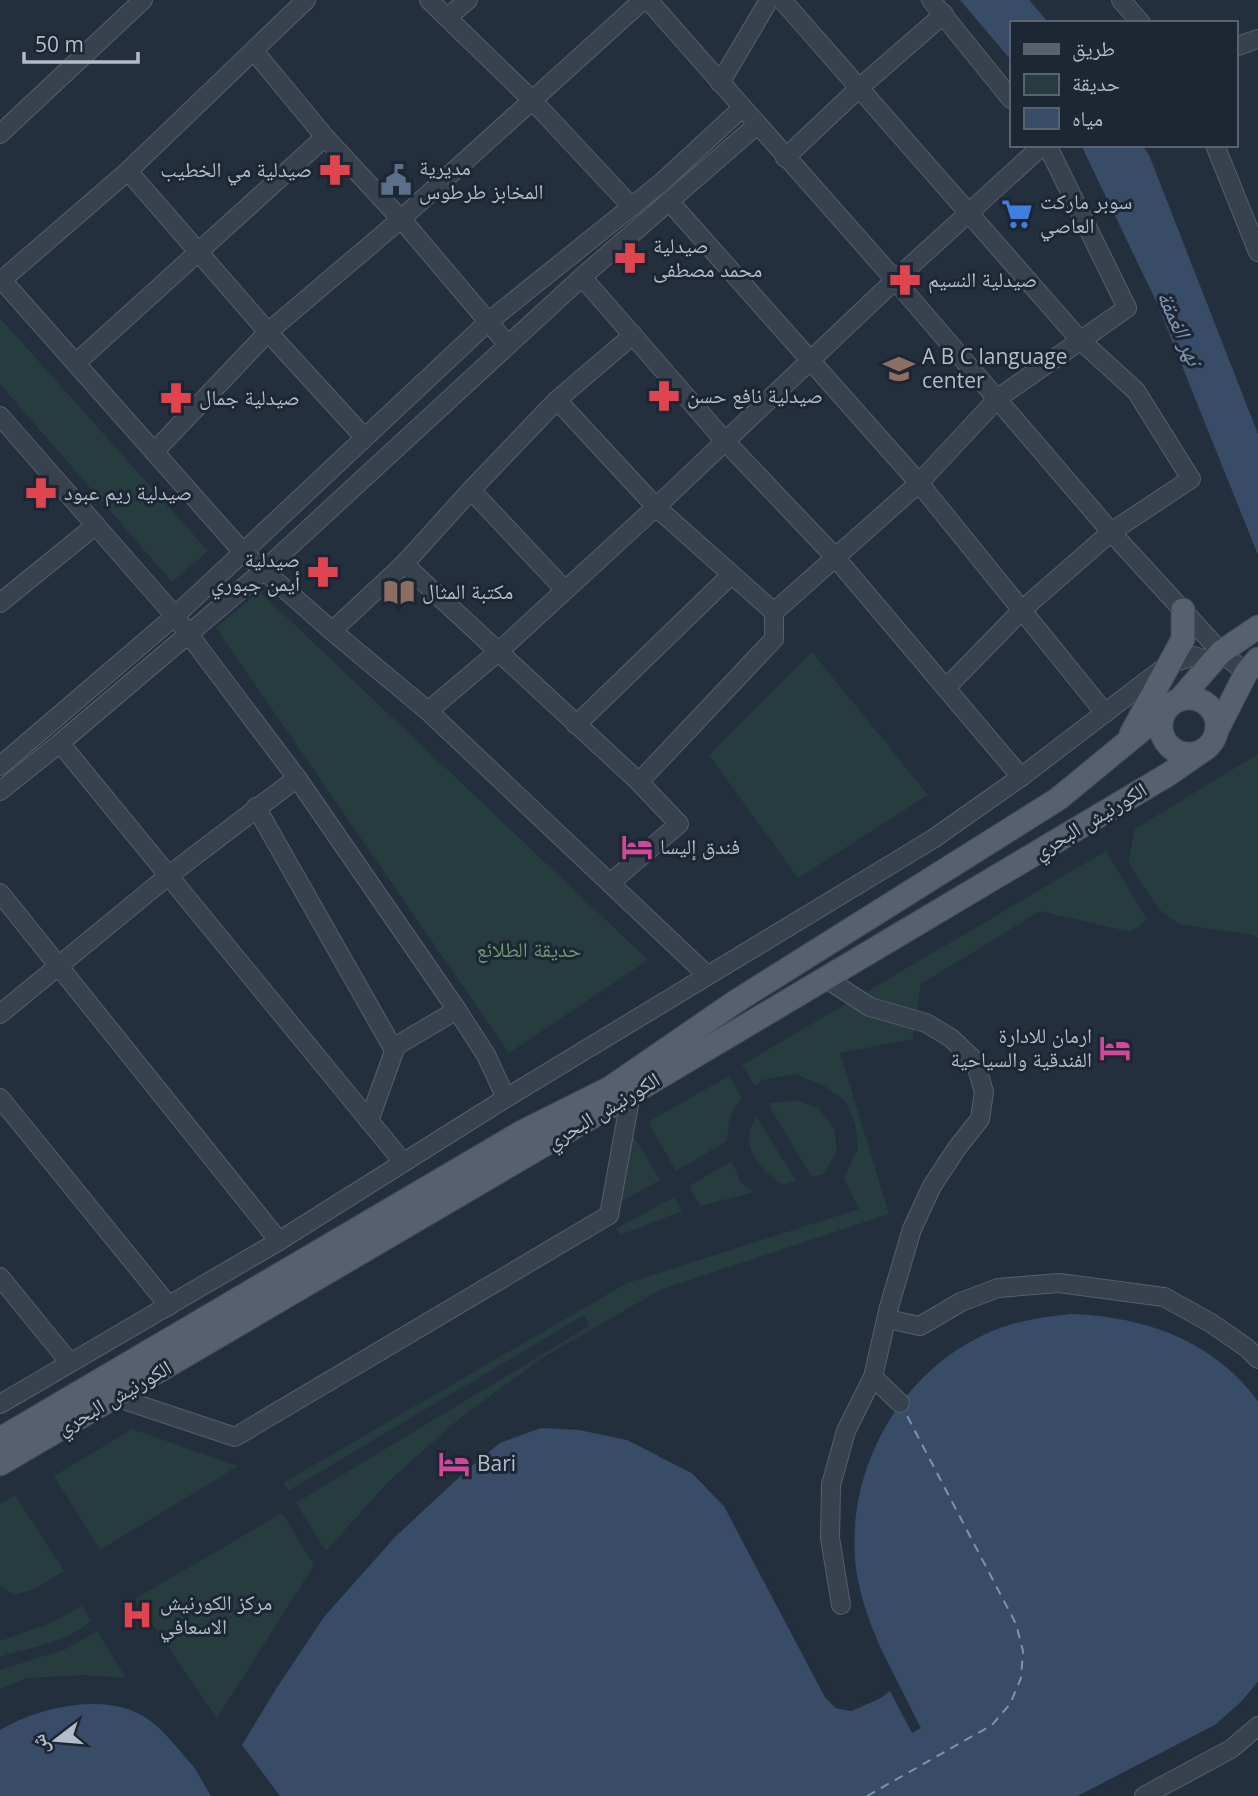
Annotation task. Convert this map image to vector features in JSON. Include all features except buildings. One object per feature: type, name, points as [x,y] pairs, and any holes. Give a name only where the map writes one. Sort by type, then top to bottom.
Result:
[{"type":"main road","points":[[1125,746],[1184,634],[1183,610]]},
{"type":"main road","name":"الكورنيش البحري","points":[[0,1439],[522,1132],[610,1088],[735,1002],[1058,799],[1173,705],[1216,656],[1253,630]]},
{"type":"main road","points":[[1218,728],[1211,707],[1202,700],[1191,697],[1173,705],[1162,721],[1162,731],[1173,748],[1182,753],[1202,751],[1215,737],[1254,664]]},
{"type":"main road","name":"الكورنيش البحري","points":[[0,1465],[631,1094],[1169,774],[1202,751]]},
{"type":"street","points":[[0,134],[143,0]]},
{"type":"street","points":[[306,0],[128,171],[1,279],[262,571],[428,711],[707,975]]},
{"type":"street","points":[[429,0],[532,100],[632,206]]},
{"type":"street","points":[[448,17],[467,0]]},
{"type":"street","points":[[154,452],[268,332],[401,219],[645,0],[895,280],[1111,532],[1183,610],[1216,656]]},
{"type":"street","points":[[720,83],[769,0]]},
{"type":"street","points":[[782,0],[1080,340],[1136,391],[1191,479],[1111,532],[1023,609],[946,688]]},
{"type":"street","points":[[931,0],[1010,98]]},
{"type":"street","points":[[1121,0],[1140,21]]},
{"type":"street","points":[[785,158],[858,89],[944,14]]},
{"type":"street","points":[[1237,46],[1258,39]]},
{"type":"street","points":[[254,51],[508,345]]},
{"type":"street","points":[[0,766],[175,616],[488,322],[661,183],[742,108]]},
{"type":"street","points":[[0,791],[262,571],[582,277],[757,125]]},
{"type":"street","points":[[76,363],[326,137]]},
{"type":"street","points":[[428,711],[498,652],[656,507],[895,280],[1043,147]]},
{"type":"street","points":[[639,782],[774,639],[774,612],[919,483],[998,398],[1127,307],[1046,147]]},
{"type":"street","points":[[1216,147],[1258,252]]},
{"type":"street","points":[[128,171],[268,332],[364,437]]},
{"type":"street","points":[[669,201],[919,483],[1105,713]]},
{"type":"street","points":[[582,277],[724,440],[835,557],[1021,777]]},
{"type":"street","points":[[332,631],[404,564],[471,489],[557,400],[633,335]]},
{"type":"street","points":[[557,400],[656,507],[774,612]]},
{"type":"street","points":[[0,416],[190,634],[297,778],[457,1010],[486,1055],[506,1098]]},
{"type":"street","points":[[471,489],[565,590]]},
{"type":"street","points":[[0,604],[96,526]]},
{"type":"street","points":[[404,564],[639,782],[679,824],[610,883]]},
{"type":"street","points":[[576,724],[731,575]]},
{"type":"street","points":[[0,1404],[279,1241],[506,1098],[933,839],[1021,777],[1169,664],[1194,656],[1216,656],[1254,664]]},
{"type":"street","points":[[60,743],[403,1162]]},
{"type":"street","points":[[0,1014],[169,876],[297,778]]},
{"type":"street","points":[[256,807],[394,1050]]},
{"type":"street","points":[[0,893],[279,1241]]},
{"type":"street","points":[[825,978],[870,1007],[926,1023],[951,1038],[975,1061],[984,1092],[981,1119],[957,1148],[932,1186],[912,1229],[873,1377],[846,1431],[831,1485],[830,1538],[841,1605]]},
{"type":"street","points":[[369,1121],[396,1045],[457,1010]]},
{"type":"street","points":[[115,1397],[235,1437],[609,1215],[631,1094]]},
{"type":"street","points":[[0,1098],[169,1306]]},
{"type":"street","points":[[0,1277],[70,1363]]},
{"type":"street","points":[[887,1319],[920,1326],[961,1302],[998,1288],[1059,1283],[1164,1297],[1211,1323],[1258,1359]]},
{"type":"street","points":[[873,1377],[900,1403]]},
{"type":"street","points":[[1144,1796],[1231,1749],[1258,1726]]},
{"type":"green space","points":[[0,318],[208,551],[172,582],[0,384]]},
{"type":"green space","name":"حديقة الطلائع","points":[[259,591],[648,960],[509,1053],[216,628]]},
{"type":"green space","points":[[812,652],[928,795],[798,878],[709,755]]},
{"type":"green space","points":[[1258,754],[1258,938],[1179,924],[1160,910],[1128,863],[1135,829]]},
{"type":"green space","points":[[1106,851],[1147,920],[1131,932],[1040,911],[921,984],[913,1039],[840,1053],[889,1214],[660,1290],[542,1358],[459,1419],[389,1481],[326,1551],[296,1503],[589,1326],[584,1315],[288,1491],[283,1483],[627,1283],[859,1209],[844,1178],[858,1148],[855,1124],[845,1101],[823,1085],[795,1074],[762,1080],[755,1086],[742,1065]]},
{"type":"green space","points":[[729,1076],[742,1098],[732,1112],[727,1141],[676,1171],[648,1122]]},
{"type":"green space","points":[[795,1100],[818,1108],[834,1128],[837,1152],[823,1174],[812,1177],[769,1106],[771,1103]]},
{"type":"green space","points":[[757,1117],[796,1181],[783,1185],[766,1172],[754,1156],[749,1137]]},
{"type":"green space","points":[[626,1124],[660,1180],[611,1207]]},
{"type":"green space","points":[[732,1161],[740,1182],[754,1192],[700,1206],[689,1186]]},
{"type":"green space","points":[[674,1197],[682,1211],[620,1235],[616,1229]]},
{"type":"green space","points":[[132,1429],[238,1466],[100,1550],[54,1476]]},
{"type":"green space","points":[[15,1495],[64,1571],[35,1589],[14,1595],[0,1586],[0,1505]]},
{"type":"green space","points":[[282,1513],[314,1565],[217,1718],[135,1599]]},
{"type":"green space","points":[[82,1606],[91,1621],[81,1629],[59,1640],[0,1657],[0,1641],[49,1624]]},
{"type":"green space","points":[[97,1631],[126,1678],[84,1675],[27,1678],[0,1689],[0,1670],[66,1649]]},
{"type":"water","points":[[960,0],[1029,0],[1047,21],[1010,21],[1010,59]]},
{"type":"water","name":"نهر الغمقة","points":[[1082,147],[1143,147],[1149,155],[1258,434],[1258,555],[1156,301]]},
{"type":"water","points":[[1072,1314],[1126,1320],[1176,1336],[1220,1362],[1258,1401],[1258,1682],[1241,1702],[1215,1725],[1078,1796],[0,1796],[0,1730],[54,1709],[95,1704],[133,1711],[161,1730],[194,1767],[242,1745],[324,1617],[395,1537],[500,1443],[541,1428],[579,1430],[627,1440],[692,1473],[724,1506],[825,1697],[836,1708],[851,1711],[881,1698],[895,1679],[864,1605],[855,1558],[856,1520],[862,1483],[875,1448],[893,1415],[915,1386],[943,1360],[974,1340],[1009,1325]]},
{"type":"pier","points":[[661,1453],[694,1470],[727,1504],[828,1695],[838,1704],[851,1707],[887,1689],[891,1679],[880,1655],[883,1653],[921,1728],[912,1733],[890,1691],[881,1698],[851,1711],[836,1708],[825,1697],[724,1506],[692,1473],[658,1456]]},
{"type":"pier","points":[[1258,1682],[1258,1688],[1243,1705],[1217,1727],[1086,1796],[1078,1796],[1215,1725],[1241,1702]]},
{"type":"pier","points":[[242,1745],[280,1796],[211,1796],[194,1767]]},
{"type":"ferry route","points":[[867,1796],[992,1725],[1010,1704],[1021,1678],[1023,1651],[1016,1624],[904,1410]]},
{"type":"place","name":"صيدلية مي الخطيب","points":[[335,170]]},
{"type":"place","name":"مديرية المخابز طرطوس","points":[[396,180]]},
{"type":"place","name":"سوبر ماركت العاصي","points":[[1017,214]]},
{"type":"place","name":"صيدلية محمد مصطفى","points":[[630,258]]},
{"type":"place","name":"صيدلية النسيم","points":[[905,280]]},
{"type":"place","name":"A B C language center","points":[[899,369]]},
{"type":"place","name":"صيدلية نافع حسن","points":[[664,396]]},
{"type":"place","name":"صيدلية جمال","points":[[176,398]]},
{"type":"place","name":"صيدلية ريم عبود","points":[[41,493]]},
{"type":"place","name":"صيدلية أيمن جبوري","points":[[323,572]]},
{"type":"place","name":"مكتبة المثال","points":[[399,592]]},
{"type":"place","name":"فندق إليسا","points":[[637,847]]},
{"type":"place","name":"ارمان للادارة الفندقية والسياحية","points":[[1115,1048]]},
{"type":"place","name":"Bari","points":[[454,1464]]},
{"type":"place","name":"مركز الكورنيش الاسعافي","points":[[137,1615]]}]
